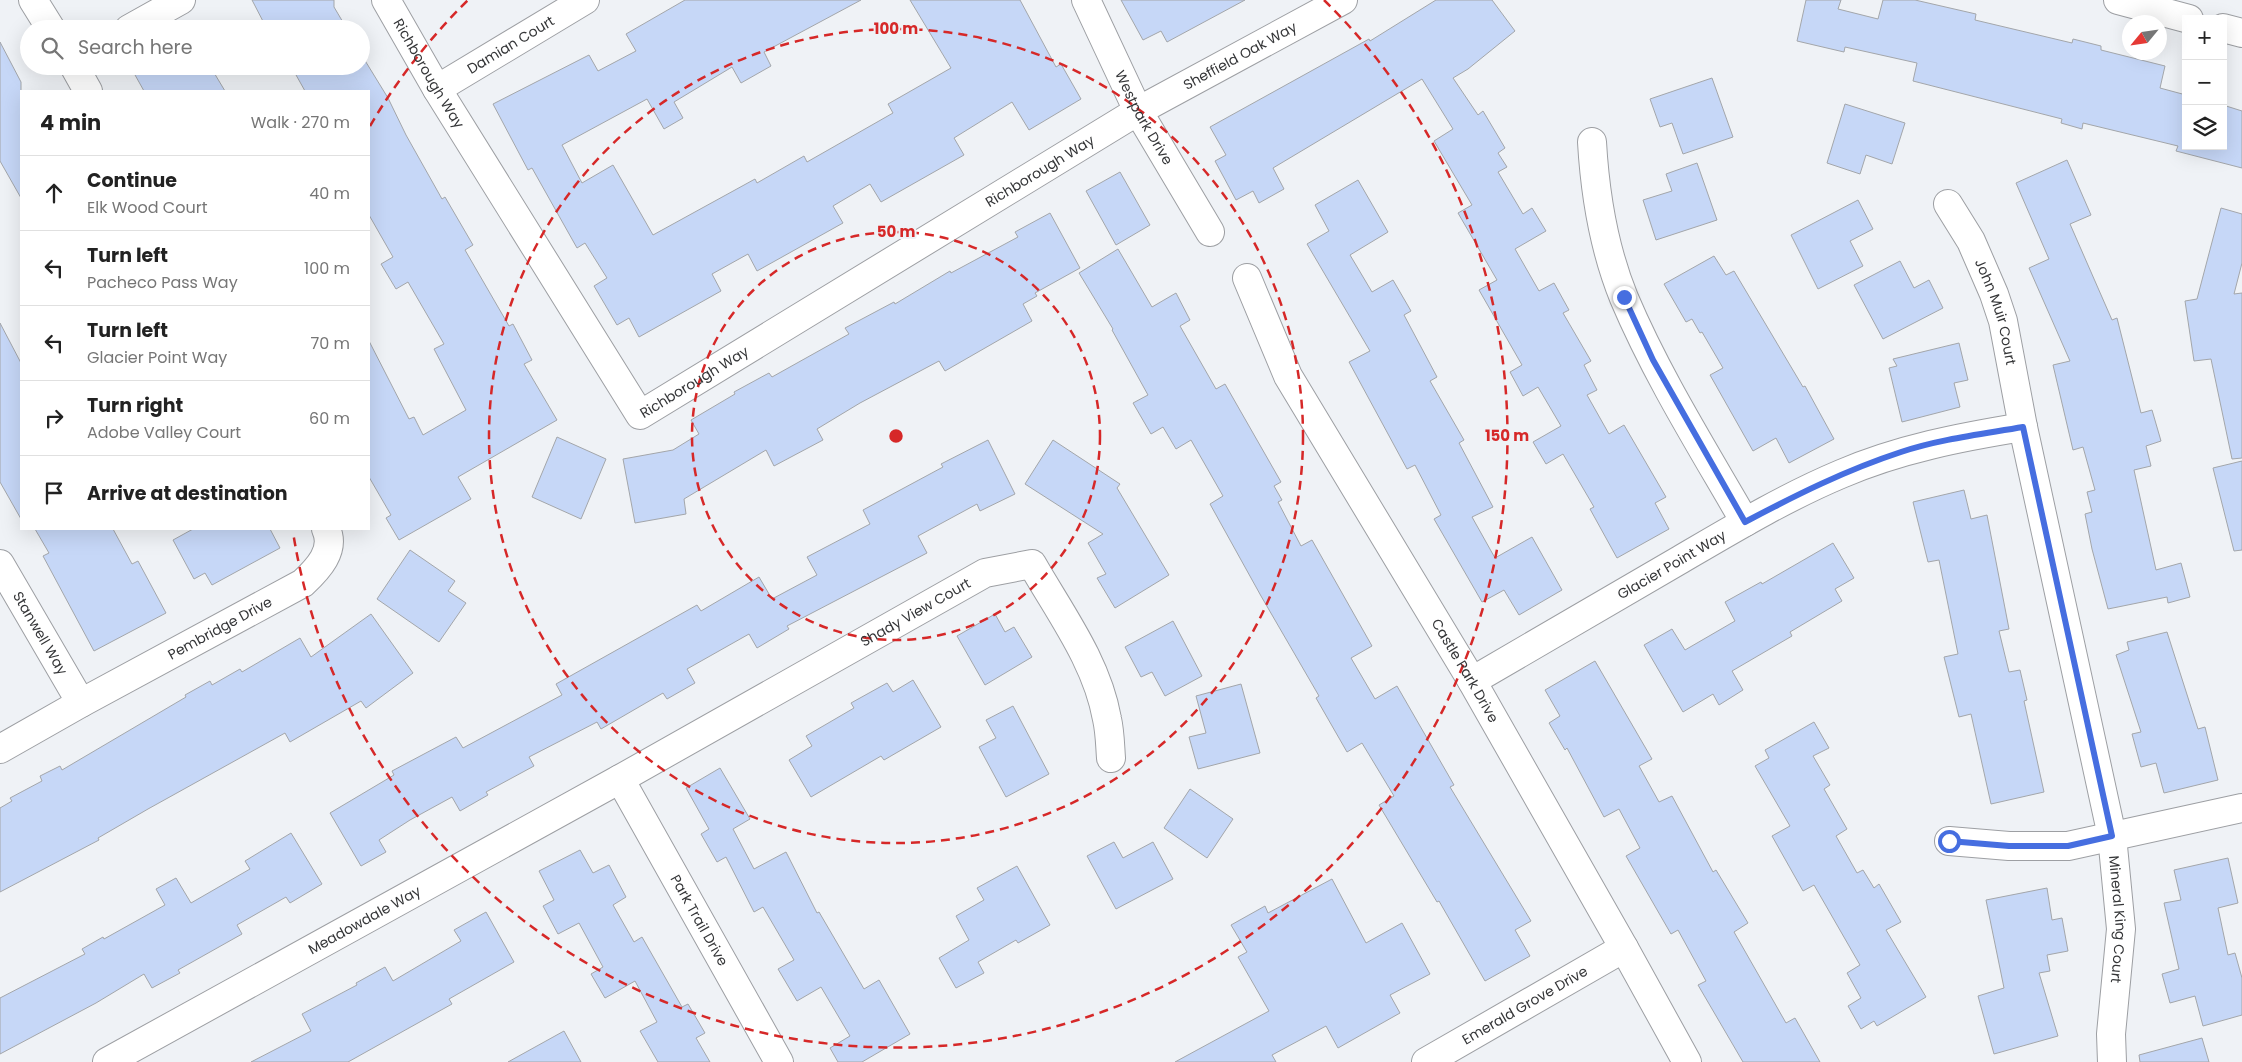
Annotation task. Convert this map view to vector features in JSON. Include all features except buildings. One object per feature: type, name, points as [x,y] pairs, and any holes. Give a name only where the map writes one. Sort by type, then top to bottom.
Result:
[{"type":"street","points":[[33,0],[45,20]]},
{"type":"street","points":[[145,20],[181,0]]},
{"type":"street","name":"Richborough Way","points":[[386,0],[437,89],[640,415],[1138,111]]},
{"type":"street","name":"Damian Court","points":[[437,89],[585,0]]},
{"type":"street","name":"Westpark Drive","points":[[1086,0],[1138,111],[1210,232]]},
{"type":"street","name":"Sheffield Oak Way","points":[[1138,111],[1343,0]]},
{"type":"street","points":[[2118,0],[2182,17]]},
{"type":"street","points":[[2227,29],[2242,33]]},
{"type":"street","points":[[79,75],[87,90]]},
{"type":"street","points":[[1592,142],[1593,170],[1604,232],[1624,297],[1653,360],[1745,522]]},
{"type":"street","name":"John Muir Court","points":[[1948,204],[1971,241],[1994,294],[2010,349],[2023,427],[2112,836]]},
{"type":"street","name":"Castle Park Drive","points":[[1247,278],[1288,376],[1472,681],[1687,1062]]},
{"type":"street","name":"Glacier Point Way","points":[[1472,681],[1745,522],[1842,474],[1902,452],[1966,436],[2023,427]]},
{"type":"street","name":"Pembridge Drive","points":[[0,749],[303,583],[317,570],[327,554],[326,530]]},
{"type":"street","name":"Stanwell Way","points":[[0,564],[81,703]]},
{"type":"street","name":"Shady View Court","points":[[620,779],[985,573],[1032,564],[1096,678],[1107,719],[1111,758]]},
{"type":"street","name":"Meadowdale Way","points":[[107,1062],[620,779]]},
{"type":"street","name":"Park Trail Drive","points":[[620,779],[779,1062]]},
{"type":"street","points":[[1949,841],[2009,846],[2068,846],[2242,808]]},
{"type":"street","name":"Mineral King Court","points":[[2112,836],[2122,929],[2111,1034],[2112,1062]]},
{"type":"street","name":"Emerald Grove Drive","points":[[1426,1062],[1624,948]]},
{"type":"route","points":[[1624,297],[1653,360],[1745,522],[1812,487],[1902,452],[1966,436],[2023,427],[2112,836],[2068,846],[2009,846],[1949,841]]}]
